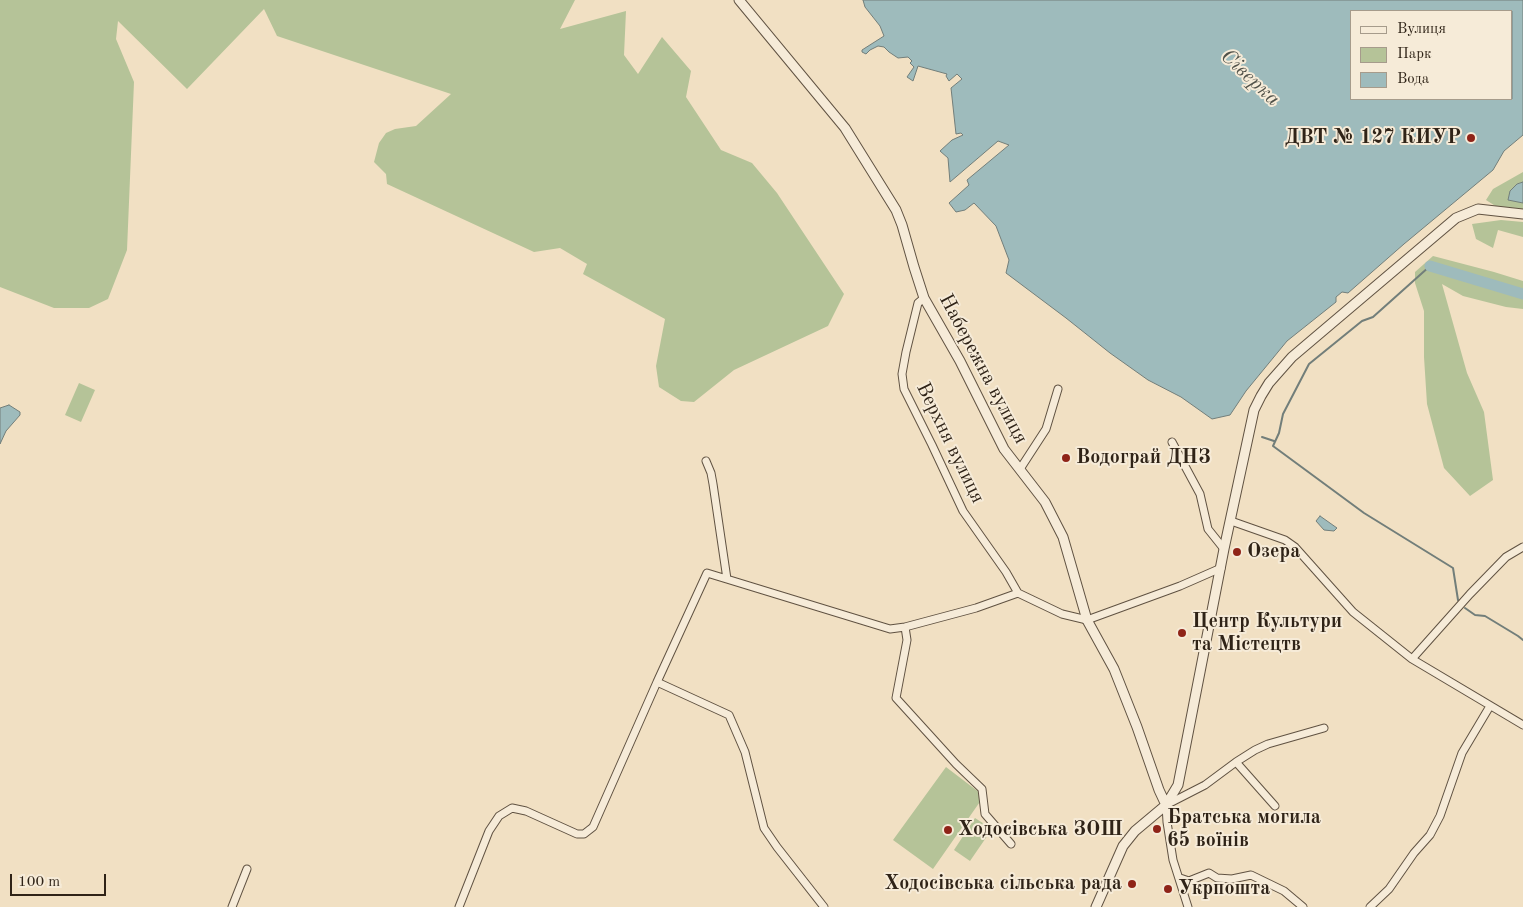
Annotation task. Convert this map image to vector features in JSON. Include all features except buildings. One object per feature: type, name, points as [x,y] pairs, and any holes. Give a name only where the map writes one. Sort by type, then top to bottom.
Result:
[{"type":"street","name":"Набережна вулиця","points":[[739,0],[830,108],[856,144],[888,196],[899,217],[924,298],[960,361],[1004,449],[1045,502],[1063,537],[1087,620],[1114,669],[1166,805]]},
{"type":"street","points":[[1188,907],[1173,860],[1166,805],[1175,792],[1180,776],[1224,550],[1254,410],[1269,383],[1292,357],[1456,218],[1478,209],[1523,214]]},
{"type":"street","name":"Верхня вулиця","points":[[924,298],[918,303],[906,352],[902,374],[904,389],[963,511],[1018,592]]},
{"type":"street","points":[[1020,469],[1046,429],[1058,389]]},
{"type":"street","points":[[1172,442],[1200,494],[1208,529],[1224,550]]},
{"type":"street","points":[[706,461],[712,478],[727,579]]},
{"type":"street","points":[[1231,521],[1285,540],[1295,547],[1353,612],[1412,660],[1523,725]]},
{"type":"street","points":[[1412,660],[1470,594],[1506,557],[1523,547]]},
{"type":"street","points":[[459,907],[489,831],[499,816],[512,808],[526,811],[577,834],[584,834],[593,826],[707,573],[890,629],[905,627],[976,608],[1018,592],[1062,614],[1087,620],[1180,586],[1221,568]]},
{"type":"street","points":[[905,627],[907,640],[896,698],[956,764],[982,789],[985,814],[1011,844]]},
{"type":"street","points":[[657,682],[729,715],[745,752],[764,828],[824,907]]},
{"type":"street","points":[[1370,907],[1389,889],[1414,853],[1430,835],[1440,816],[1462,754],[1490,706]]},
{"type":"street","points":[[1096,907],[1123,846],[1135,831],[1166,805],[1205,785],[1255,750],[1268,744],[1324,728]]},
{"type":"street","points":[[1236,762],[1275,806]]},
{"type":"street","points":[[232,907],[247,869]]},
{"type":"street","points":[[1180,878],[1189,881],[1209,873],[1217,878],[1232,879],[1251,875],[1284,891],[1303,907]]},
{"type":"green space","points":[[0,0],[575,0],[560,29],[626,11],[624,55],[638,74],[662,37],[691,71],[686,97],[721,150],[752,163],[777,193],[844,294],[828,326],[734,370],[694,402],[681,401],[659,387],[656,366],[665,319],[583,274],[587,264],[560,248],[534,252],[387,184],[386,174],[374,162],[379,143],[386,133],[395,129],[416,126],[451,94],[277,36],[264,9],[187,89],[118,21],[116,39],[134,82],[127,250],[108,299],[89,308],[54,308],[0,287]]},
{"type":"green space","points":[[1523,172],[1523,182],[1517,184],[1508,199],[1523,203],[1523,210],[1497,207],[1486,200],[1493,189]]},
{"type":"green space","points":[[1501,220],[1523,222],[1523,237],[1498,230],[1493,248],[1476,239],[1472,224]]},
{"type":"green space","points":[[1433,256],[1523,281],[1523,309],[1506,307],[1463,296],[1442,284],[1467,373],[1484,412],[1493,480],[1470,496],[1444,468],[1427,404],[1424,311],[1415,283],[1415,272]]},
{"type":"green space","points":[[79,383],[95,390],[81,422],[65,415]]},
{"type":"green space","points":[[946,767],[984,796],[933,869],[893,840]]},
{"type":"green space","points":[[975,818],[992,829],[970,861],[954,850]]},
{"type":"water","points":[[863,0],[1523,0],[1523,135],[1504,151],[1493,170],[1348,293],[1342,292],[1336,297],[1336,302],[1287,341],[1246,391],[1230,415],[1212,419],[1181,397],[1148,380],[1006,273],[1009,260],[996,226],[974,203],[965,210],[956,212],[949,203],[969,185],[967,180],[1009,145],[998,141],[950,182],[948,158],[940,151],[952,140],[963,135],[961,133],[956,134],[951,88],[962,79],[957,74],[949,81],[946,76],[947,74],[918,66],[913,81],[907,77],[914,67],[908,57],[898,58],[884,47],[878,46],[866,54],[862,52],[862,50],[884,36],[880,26],[865,7]]},
{"type":"water","points":[[1523,182],[1523,203],[1508,200],[1510,191],[1517,184]]},
{"type":"water","points":[[9,405],[20,412],[20,415],[6,431],[0,444],[0,408]]},
{"type":"water","points":[[1320,516],[1337,528],[1334,531],[1324,530],[1316,521]]},
{"type":"waterway","points":[[1430,266],[1373,317],[1362,321],[1309,364],[1283,414],[1279,433],[1273,446],[1364,513],[1453,568],[1458,600]]},
{"type":"waterway","name":"Сіверка","points":[[1430,266],[1523,294]]},
{"type":"waterway","points":[[1262,437],[1274,441]]},
{"type":"waterway","points":[[1465,608],[1475,615],[1485,616],[1523,640]]},
{"type":"place","name":"ДВТ № 127 КИУР","points":[[1471,138]]},
{"type":"place","name":"Водограй ДНЗ","points":[[1066,458]]},
{"type":"place","name":"Озера","points":[[1237,552]]},
{"type":"place","name":"Центр Культури та Містецтв","points":[[1182,633]]},
{"type":"place","name":"Братська могила 65 воїнів","points":[[1157,829]]},
{"type":"place","name":"Ходосівська ЗОШ","points":[[948,830]]},
{"type":"place","name":"Ходосівська сільська рада","points":[[1132,884]]},
{"type":"place","name":"Укрпошта","points":[[1168,889]]}]
